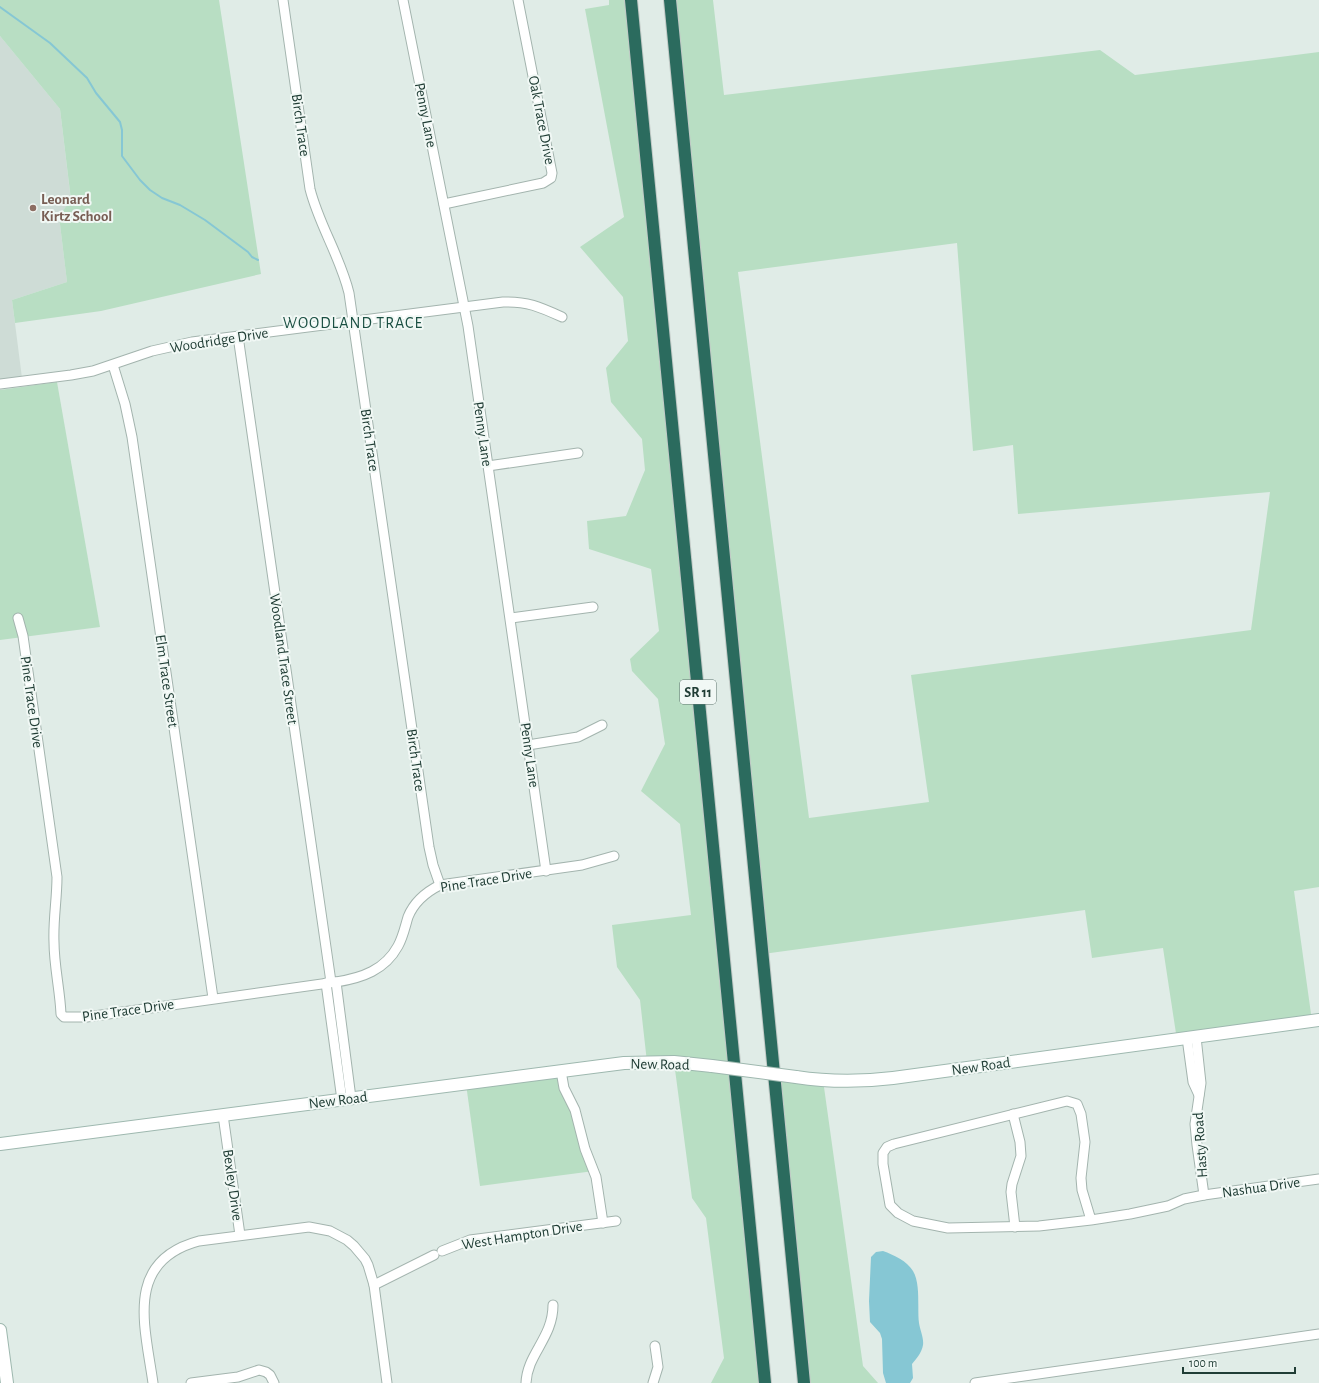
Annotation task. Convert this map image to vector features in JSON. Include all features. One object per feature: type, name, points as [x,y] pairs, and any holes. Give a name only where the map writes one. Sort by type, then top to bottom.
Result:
[{"type":"highway","name":"SR 11","points":[[631,0],[765,1383]]},
{"type":"highway","name":"SR 11","points":[[670,0],[804,1383]]},
{"type":"street","name":"Birch Trace","points":[[283,0],[310,189],[318,218],[337,256],[349,293],[428,839],[433,864],[440,884]]},
{"type":"street","name":"Penny Lane","points":[[403,0],[464,307],[511,618],[546,871]]},
{"type":"street","name":"Oak Trace Drive","points":[[444,204],[543,183],[550,178],[552,173],[518,0]]},
{"type":"street","name":"Woodridge Drive","points":[[0,384],[93,371],[173,346],[238,336],[503,302],[520,302],[535,305],[562,317]]},
{"type":"street","name":"Woodland Trace Street","points":[[238,336],[331,982],[346,1099]]},
{"type":"street","name":"Elm Trace Street","points":[[113,364],[125,404],[132,437],[213,998]]},
{"type":"street","points":[[488,466],[578,453]]},
{"type":"street","points":[[511,618],[593,607]]},
{"type":"street","name":"Pine Trace Drive","points":[[18,618],[23,636],[57,877],[54,942],[61,1014],[64,1017],[88,1017],[362,977],[384,964],[398,946],[408,916],[415,905],[426,893],[440,884],[546,871],[582,865],[614,856]]},
{"type":"street","points":[[528,745],[578,737],[602,725]]},
{"type":"street","name":"New Road","points":[[0,1144],[561,1071],[642,1062],[674,1062],[796,1077],[837,1081],[865,1081],[1319,1020]]},
{"type":"street","name":"Hasty Road","points":[[1191,1038],[1193,1082],[1199,1095],[1196,1124],[1197,1145],[1204,1195]]},
{"type":"street","name":"West Hampton Drive","points":[[561,1071],[564,1088],[575,1110],[585,1149],[596,1177],[603,1223]]},
{"type":"street","points":[[1015,1228],[1012,1184],[1021,1156],[1020,1142],[1013,1114],[1067,1101],[1077,1104],[1081,1114],[1085,1142],[1081,1178],[1082,1190],[1091,1220]]},
{"type":"street","name":"Nashua Drive","points":[[1013,1114],[886,1147],[883,1153],[883,1158],[890,1205],[898,1213],[913,1221],[948,1228],[1015,1228],[1091,1220],[1130,1214],[1168,1206],[1184,1199],[1204,1195],[1319,1179]]},
{"type":"street","name":"Bexley Drive","points":[[153,1383],[143,1309],[145,1292],[152,1275],[164,1258],[183,1246],[199,1241],[240,1235],[224,1115]]},
{"type":"street","name":"West Hampton Drive","points":[[374,1285],[438,1253],[470,1240],[616,1221]]},
{"type":"street","points":[[240,1235],[303,1227],[316,1227],[330,1231],[347,1240],[360,1253],[368,1265],[374,1285],[387,1383]]},
{"type":"street","points":[[526,1383],[530,1365],[550,1327],[553,1305]]},
{"type":"street","points":[[975,1383],[1319,1334]]},
{"type":"street","points":[[0,1335],[7,1383]]},
{"type":"street","points":[[653,1383],[658,1367],[655,1346]]},
{"type":"street","points":[[191,1383],[238,1377],[259,1370],[270,1375],[274,1383]]},
{"type":"shaded area","name":"Leonard Kirtz School","points":[[0,36],[60,109],[71,201],[59,216],[67,282],[12,300],[22,378],[0,383]]},
{"type":"green space","points":[[0,0],[219,0],[261,274],[101,311],[15,323],[12,300],[67,282],[59,216],[71,200],[60,109],[0,36]]},
{"type":"green space","points":[[609,0],[631,0],[766,1383],[711,1383],[724,1358],[706,1218],[692,1198],[674,1062],[647,1062],[640,1000],[617,967],[612,925],[691,915],[680,824],[641,791],[665,744],[658,699],[632,671],[630,659],[659,631],[651,569],[589,549],[587,521],[626,516],[645,470],[642,439],[611,402],[606,368],[628,341],[623,297],[580,247],[624,217],[585,9],[609,5]]},
{"type":"green space","points":[[670,0],[713,0],[724,95],[1100,50],[1135,75],[1319,52],[1319,887],[1294,891],[1312,1021],[1177,1040],[1163,948],[1092,958],[1085,910],[763,954]],"holes":[[[957,243],[973,451],[1013,445],[1018,514],[1270,492],[1251,630],[911,675],[929,802],[809,818],[738,272]]]},
{"type":"green space","points":[[57,382],[100,627],[0,640],[0,390]]},
{"type":"green space","points":[[561,1071],[594,1171],[480,1186],[466,1084]]},
{"type":"green space","points":[[774,1074],[823,1080],[863,1366],[878,1383],[804,1383]]},
{"type":"water","points":[[883,1251],[904,1261],[913,1271],[917,1283],[918,1317],[923,1345],[920,1353],[912,1364],[913,1378],[910,1383],[886,1383],[883,1373],[882,1339],[880,1333],[870,1322],[869,1301],[871,1257],[876,1252]]},
{"type":"waterway","points":[[0,7],[50,43],[87,78],[96,93],[120,122],[122,130],[122,156],[140,180],[150,190],[162,198],[180,205],[205,220],[248,252],[252,257],[258,260]]},
{"type":"place","name":"Leonard Kirtz School","points":[[33,208]]},
{"type":"district","name":"WOODLAND TRACE","points":[[353,322]]}]
